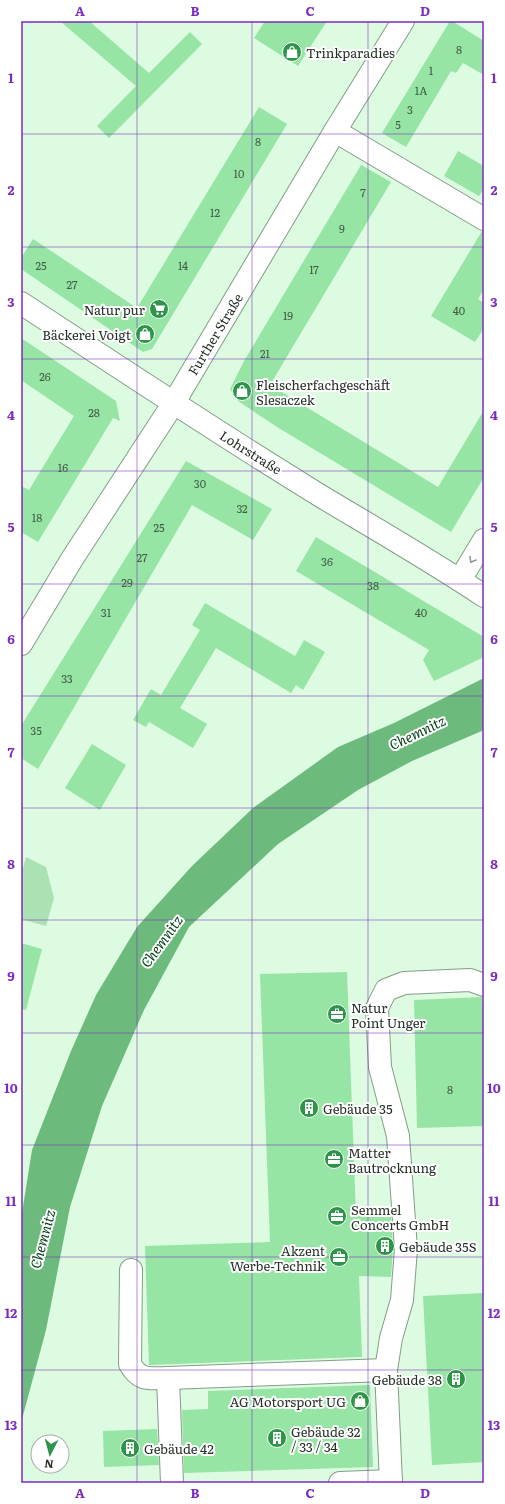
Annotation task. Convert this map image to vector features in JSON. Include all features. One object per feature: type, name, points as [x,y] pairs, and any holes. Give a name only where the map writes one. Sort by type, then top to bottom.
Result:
[{"type":"street","name":"Further Straße","points":[[21,644],[72,559],[173,404],[335,131],[403,21]]},
{"type":"street","points":[[335,131],[484,219]]},
{"type":"street","name":"Lohrstraße","points":[[21,303],[173,404],[484,596]]},
{"type":"street","points":[[460,580],[484,540]]},
{"type":"street","points":[[340,1483],[391,1482],[386,1370],[392,1338],[402,1300],[406,1249],[398,1136],[380,1067],[377,1008],[386,990],[404,983],[470,980],[484,985]]},
{"type":"street","points":[[131,1270],[130,1364],[138,1375],[146,1378],[168,1378],[386,1370]]},
{"type":"street","points":[[168,1378],[172,1483]]},
{"type":"shaded area","points":[[26,857],[46,867],[54,898],[46,926],[21,919],[21,875]]},
{"type":"water","name":"Chemnitz","points":[[484,678],[484,730],[412,761],[358,790],[278,844],[189,927],[144,1010],[102,1106],[70,1207],[46,1330],[21,1423],[21,1219],[32,1150],[71,1051],[96,995],[137,927],[192,866],[253,808],[338,747],[394,723]]},
{"type":"building","points":[[60,21],[89,21],[149,73],[190,32],[202,44],[109,138],[97,126],[136,86]]},
{"type":"building","name":"Trinkparadies","points":[[265,21],[327,21],[298,66],[254,38]]},
{"type":"building","points":[[450,21],[484,41],[484,75],[463,63],[456,73],[451,71],[406,147],[382,133]]},
{"type":"building","points":[[259,107],[287,124],[152,349],[143,352],[21,269],[21,258],[33,239],[137,308]]},
{"type":"building","points":[[458,151],[484,166],[484,188],[479,196],[444,176]]},
{"type":"building","points":[[361,165],[391,182],[270,385],[438,487],[484,410],[484,477],[451,532],[277,427],[238,401],[230,389],[244,361]]},
{"type":"building","points":[[482,231],[484,231],[484,289],[478,299],[484,303],[484,328],[475,342],[431,316]]},
{"type":"building","points":[[21,338],[116,401],[120,421],[113,418],[38,542],[21,532],[21,486],[29,490],[74,416],[21,380]]},
{"type":"building","points":[[186,461],[272,509],[253,540],[192,505],[38,769],[21,758],[21,726]]},
{"type":"building","points":[[316,537],[484,637],[484,657],[434,681],[423,660],[429,650],[296,571]]},
{"type":"building","points":[[205,603],[295,656],[304,640],[325,652],[303,690],[296,685],[291,693],[216,648],[180,708],[207,724],[193,748],[149,722],[146,727],[133,720],[151,689],[161,695],[200,630],[192,625]]},
{"type":"building","points":[[92,744],[126,765],[100,810],[65,788]]},
{"type":"building","points":[[21,943],[42,949],[26,1010],[21,1009]]},
{"type":"building","name":"Gebäude 35","points":[[347,972],[356,1216],[391,1215],[393,1249],[391,1277],[359,1276],[362,1357],[149,1365],[145,1246],[270,1242],[260,974]]},
{"type":"building","points":[[482,997],[484,1021],[484,1126],[417,1128],[414,1000]]},
{"type":"building","name":"Gebäude 38","points":[[484,1293],[484,1462],[432,1465],[423,1296]]},
{"type":"building","name":"Gebäude 32 / 33 / 34","points":[[370,1385],[373,1467],[184,1473],[182,1410],[208,1409],[208,1391]]},
{"type":"building","name":"Gebäude 42","points":[[157,1429],[159,1465],[104,1467],[103,1431]]},
{"type":"place","name":"Trinkparadies","points":[[292,52]]},
{"type":"place","name":"Natur pur","points":[[159,309]]},
{"type":"place","name":"Bäckerei Voigt","points":[[145,334]]},
{"type":"place","name":"Fleischerfachgeschäft Slesaczek","points":[[242,391]]},
{"type":"place","name":"Natur Point Unger","points":[[337,1014]]},
{"type":"place","name":"Gebäude 35","points":[[309,1108]]},
{"type":"place","name":"Matter Bautrocknung","points":[[334,1159]]},
{"type":"place","name":"Semmel Concerts GmbH","points":[[337,1216]]},
{"type":"place","name":"Gebäude 35S","points":[[385,1246]]},
{"type":"place","name":"Akzent Werbe-Technik","points":[[339,1257]]},
{"type":"place","name":"Gebäude 38","points":[[456,1379]]},
{"type":"place","name":"AG Motorsport UG","points":[[360,1401]]},
{"type":"place","name":"Gebäude 32 / 33 / 34","points":[[277,1438]]},
{"type":"place","name":"Gebäude 42","points":[[130,1448]]}]
